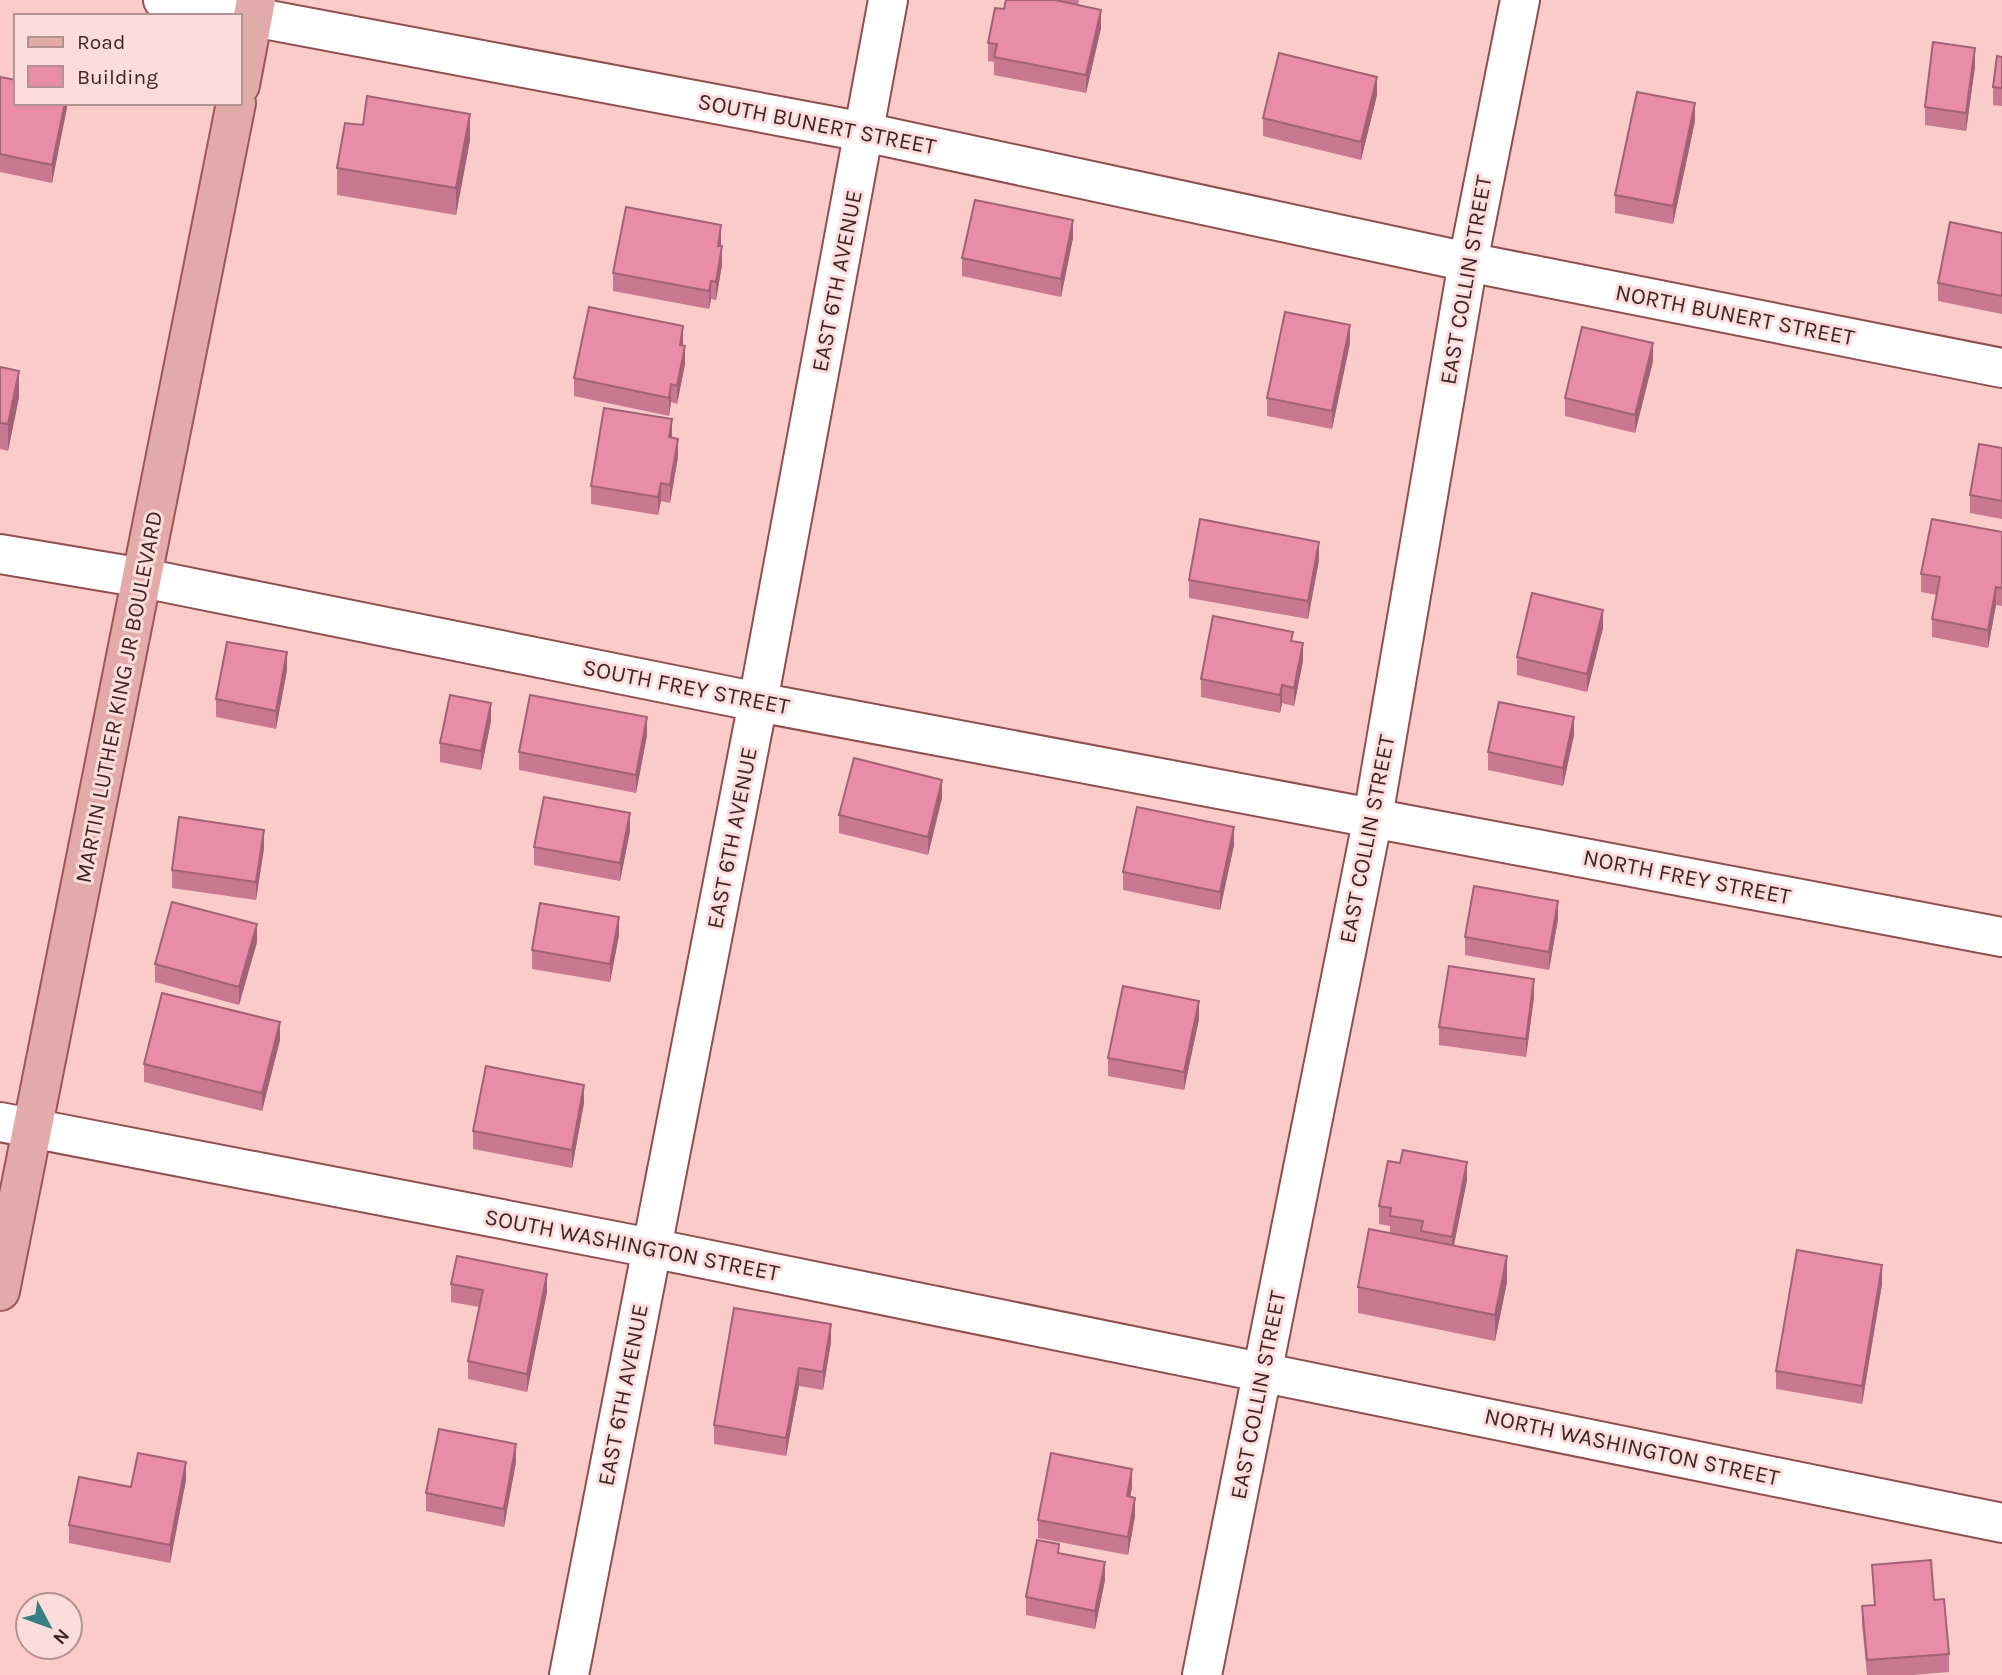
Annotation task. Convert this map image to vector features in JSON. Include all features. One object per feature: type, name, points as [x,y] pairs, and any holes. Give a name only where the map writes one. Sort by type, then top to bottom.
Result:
[{"type":"main road","points":[[242,74],[254,8]]},
{"type":"main road","name":"MARTIN LUTHER KING JR BOULEVARD","points":[[0,1291],[16,1125],[143,578],[236,105]]},
{"type":"street","name":"SOUTH BUNERT STREET","points":[[163,0],[254,8],[864,132],[1468,262]]},
{"type":"street","name":"EAST 6TH AVENUE","points":[[569,1675],[758,702],[888,0]]},
{"type":"street","name":"EAST COLLIN STREET","points":[[1202,1675],[1373,817],[1468,262],[1520,0]]},
{"type":"street","name":"NORTH BUNERT STREET","points":[[1468,262],[2002,368]]},
{"type":"street","name":"SOUTH FREY STREET","points":[[0,554],[143,578],[758,702],[1373,817]]},
{"type":"street","name":"NORTH FREY STREET","points":[[1373,817],[2002,937]]},
{"type":"street","name":"SOUTH WASHINGTON STREET","points":[[16,1125],[651,1248],[1262,1372]]},
{"type":"street","name":"NORTH WASHINGTON STREET","points":[[1262,1372],[2002,1523]]},
{"type":"building","points":[[1006,0],[1055,0],[1101,10],[1086,75],[994,57],[997,44],[988,43],[995,8],[1004,9]]},
{"type":"building","points":[[1933,42],[1975,48],[1966,113],[1925,107]]},
{"type":"building","points":[[1279,53],[1377,77],[1361,142],[1263,118]]},
{"type":"building","points":[[1997,56],[2002,57],[2002,88],[1993,87]]},
{"type":"building","points":[[0,77],[14,80],[14,105],[65,105],[52,165],[0,154]]},
{"type":"building","points":[[1637,92],[1695,103],[1673,206],[1615,195]]},
{"type":"building","points":[[367,96],[470,114],[456,188],[337,168],[345,123],[363,125]]},
{"type":"building","points":[[975,200],[1073,220],[1061,279],[962,258]]},
{"type":"building","points":[[626,207],[721,225],[718,246],[722,246],[716,282],[711,281],[709,291],[613,273]]},
{"type":"building","points":[[1950,222],[2002,233],[2002,296],[1938,283]]},
{"type":"building","points":[[589,307],[683,326],[680,345],[685,346],[677,386],[671,384],[669,398],[574,378]]},
{"type":"building","points":[[1285,312],[1350,325],[1332,411],[1267,398]]},
{"type":"building","points":[[1582,327],[1653,343],[1635,415],[1565,398]]},
{"type":"building","points":[[0,367],[19,371],[8,424],[0,423]]},
{"type":"building","points":[[604,408],[672,419],[669,437],[678,439],[670,485],[661,483],[658,497],[591,486]]},
{"type":"building","points":[[1979,444],[2002,448],[2002,501],[1970,495]]},
{"type":"building","points":[[1200,519],[1319,542],[1308,601],[1189,580]]},
{"type":"building","points":[[1932,519],[2002,532],[2002,588],[1996,587],[1988,630],[1932,619],[1940,577],[1921,574]]},
{"type":"building","points":[[1532,593],[1603,610],[1587,674],[1517,657]]},
{"type":"building","points":[[1213,616],[1293,632],[1291,641],[1303,643],[1294,688],[1282,685],[1280,695],[1201,679]]},
{"type":"building","points":[[227,642],[287,652],[276,711],[216,699]]},
{"type":"building","points":[[450,695],[491,703],[481,751],[440,743]]},
{"type":"building","points":[[530,695],[647,717],[636,775],[519,752]]},
{"type":"building","points":[[1499,702],[1574,717],[1563,768],[1488,752]]},
{"type":"building","points":[[854,758],[942,780],[928,837],[839,815]]},
{"type":"building","points":[[544,797],[630,813],[620,863],[534,847]]},
{"type":"building","points":[[1137,807],[1234,827],[1220,892],[1123,872]]},
{"type":"building","points":[[179,817],[264,830],[256,882],[172,870]]},
{"type":"building","points":[[1474,886],[1558,901],[1549,952],[1465,937]]},
{"type":"building","points":[[172,902],[257,924],[239,987],[155,964]]},
{"type":"building","points":[[540,903],[619,917],[610,964],[532,950]]},
{"type":"building","points":[[1449,966],[1534,979],[1526,1039],[1439,1027]]},
{"type":"building","points":[[1123,986],[1199,1001],[1184,1072],[1108,1058]]},
{"type":"building","points":[[162,993],[280,1022],[262,1093],[144,1064]]},
{"type":"building","points":[[486,1066],[584,1085],[572,1150],[473,1131]]},
{"type":"building","points":[[1403,1150],[1467,1162],[1452,1237],[1421,1231],[1423,1221],[1390,1216],[1391,1208],[1379,1206],[1388,1161],[1400,1163]]},
{"type":"building","points":[[1369,1229],[1507,1256],[1495,1315],[1358,1287]]},
{"type":"building","points":[[1797,1250],[1882,1265],[1862,1386],[1776,1371]]},
{"type":"building","points":[[457,1256],[547,1274],[527,1374],[468,1361],[483,1290],[451,1284]]},
{"type":"building","points":[[734,1308],[831,1324],[823,1372],[799,1368],[786,1438],[714,1425]]},
{"type":"building","points":[[439,1429],[516,1444],[504,1509],[426,1493]]},
{"type":"building","points":[[138,1453],[186,1462],[170,1545],[69,1525],[79,1477],[131,1487]]},
{"type":"building","points":[[1051,1453],[1132,1469],[1127,1496],[1135,1498],[1128,1537],[1038,1520]]},
{"type":"building","points":[[1037,1540],[1059,1544],[1058,1553],[1105,1562],[1095,1611],[1026,1597]]},
{"type":"building","points":[[1931,1560],[1934,1600],[1944,1599],[1949,1654],[1867,1660],[1862,1606],[1875,1605],[1872,1565]]}]
